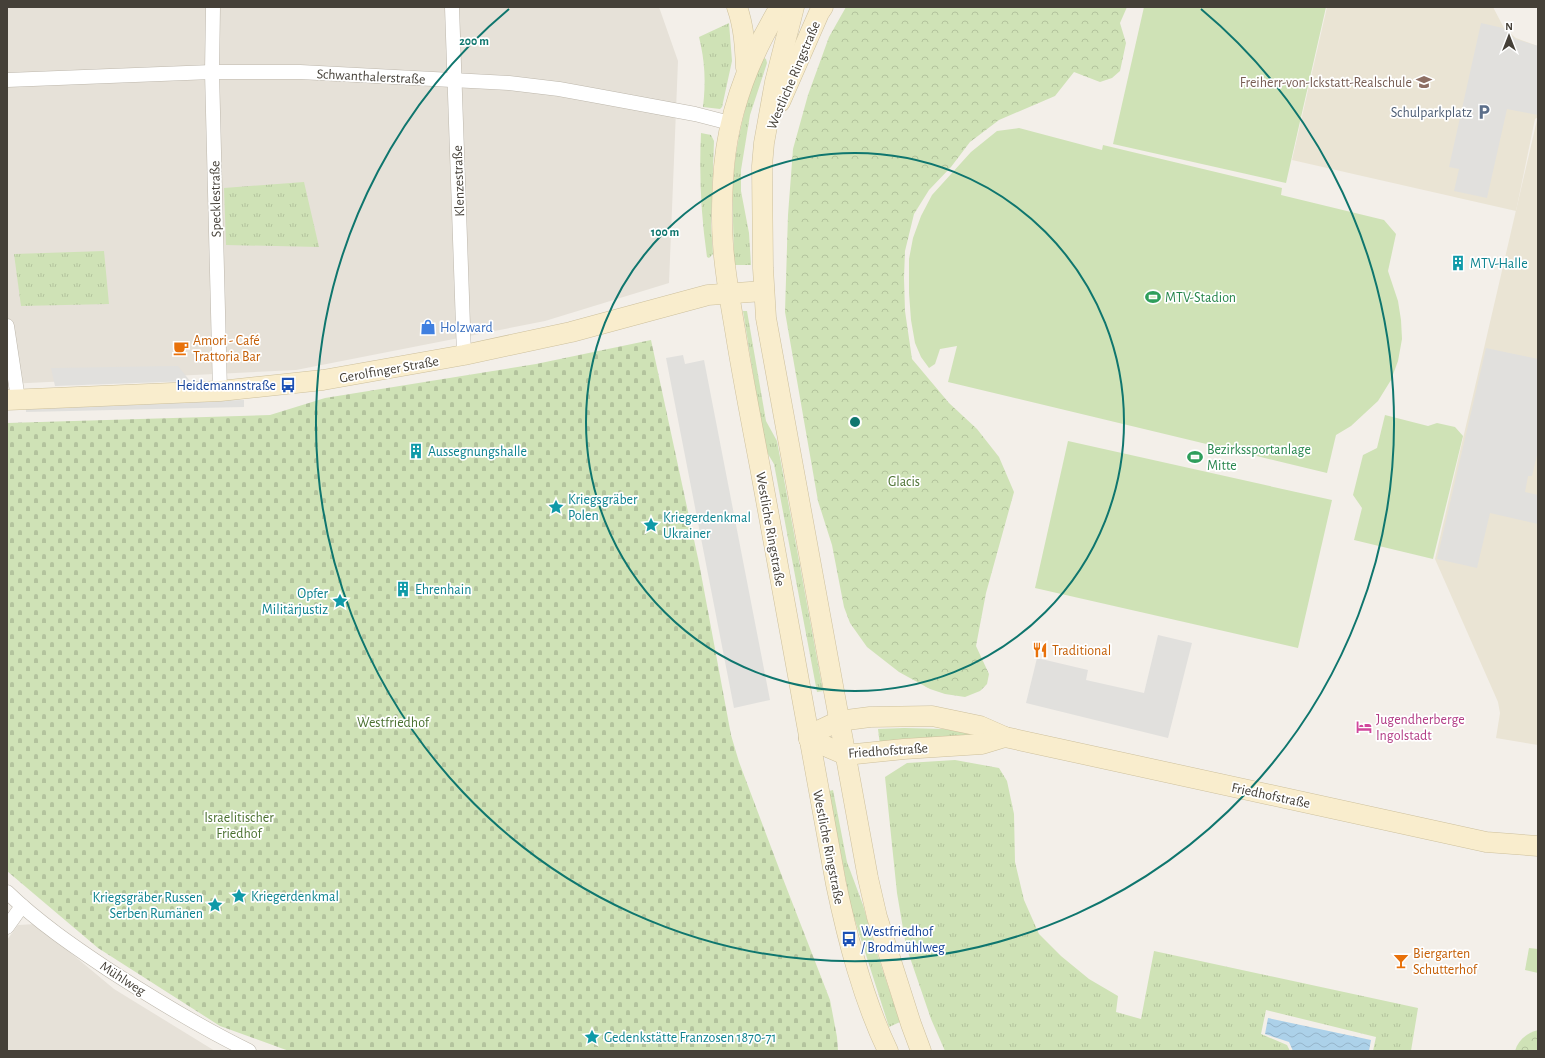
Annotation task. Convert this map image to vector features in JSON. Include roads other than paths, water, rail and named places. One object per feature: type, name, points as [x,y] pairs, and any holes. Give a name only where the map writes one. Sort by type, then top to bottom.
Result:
[{"type":"main road","points":[[737,7],[742,23],[745,44],[746,73]]},
{"type":"main road","name":"Westliche Ringstraße","points":[[780,7],[761,40],[746,73],[730,123],[724,166],[722,243],[729,293],[809,739],[843,918],[874,1019],[888,1051]]},
{"type":"main road","name":"Westliche Ringstraße","points":[[794,7],[775,82],[764,143],[761,198],[766,318],[866,870],[877,917],[911,1024],[922,1051]]},
{"type":"main road","name":"Westliche Ringstraße","points":[[764,143],[787,85],[823,7]]},
{"type":"main road","name":"Gerolfinger Straße","points":[[12,399],[220,391],[323,380],[464,355],[571,332],[708,295],[764,291]]},
{"type":"main road","name":"Friedhofstraße","points":[[809,739],[839,721],[870,717],[932,716],[980,726],[1004,737],[1486,842],[1538,846]]},
{"type":"main road","name":"Friedhofstraße","points":[[809,739],[846,755],[904,749],[982,744],[1004,737]]},
{"type":"street","name":"Specklestraße","points":[[213,7],[212,72],[220,391]]},
{"type":"street","name":"Klenzestraße","points":[[452,7],[464,355]]},
{"type":"street","name":"Schwanthalerstraße","points":[[7,80],[212,72],[300,72],[509,83],[559,89],[695,114],[730,123]]},
{"type":"street","points":[[7,326],[12,399]]},
{"type":"street","name":"Mühlweg","points":[[7,892],[22,906],[69,943],[204,1029],[249,1051]]},
{"type":"street","points":[[7,927],[22,906]]},
{"type":"water","points":[[1268,1018],[1371,1040],[1369,1051],[1293,1051],[1289,1042],[1265,1034]]},
{"type":"place","name":"Freiherr-von-Ickstatt-Realschule","points":[[1424,82]]},
{"type":"place","name":"Schulparkplatz","points":[[1484,112]]},
{"type":"place","name":"MTV-Halle","points":[[1458,263]]},
{"type":"place","name":"MTV-Stadion","points":[[1153,297]]},
{"type":"place","name":"Holzward","points":[[428,327]]},
{"type":"place","name":"Amori - Café Trattoria Bar","points":[[181,348]]},
{"type":"place","name":"Heidemannstraße","points":[[288,385]]},
{"type":"place","name":"Aussegnungshalle","points":[[416,451]]},
{"type":"place","name":"Bezirkssportanlage Mitte","points":[[1195,457]]},
{"type":"place","name":"Kriegsgräber Polen","points":[[556,507]]},
{"type":"place","name":"Kriegerdenkmal Ukrainer","points":[[651,525]]},
{"type":"place","name":"Ehrenhain","points":[[403,589]]},
{"type":"place","name":"Opfer Militärjustiz","points":[[340,601]]},
{"type":"place","name":"Traditional","points":[[1040,650]]},
{"type":"place","name":"Jugendherberge Ingolstadt","points":[[1364,727]]},
{"type":"place","name":"Kriegerdenkmal","points":[[239,896]]},
{"type":"place","name":"Kriegsgräber Russen Serben Rumänen","points":[[215,905]]},
{"type":"place","name":"Westfriedhof / Brodmühlweg","points":[[849,939]]},
{"type":"place","name":"Biergarten Schutterhof","points":[[1401,961]]},
{"type":"place","name":"Gedenkstätte Franzosen 1870-71","points":[[592,1037]]},
{"type":"park label","name":"Glacis","points":[[904,481]]},
{"type":"park label","name":"Westfriedhof","points":[[393,722]]},
{"type":"park label","name":"Israelitischer Friedhof","points":[[239,826]]}]
